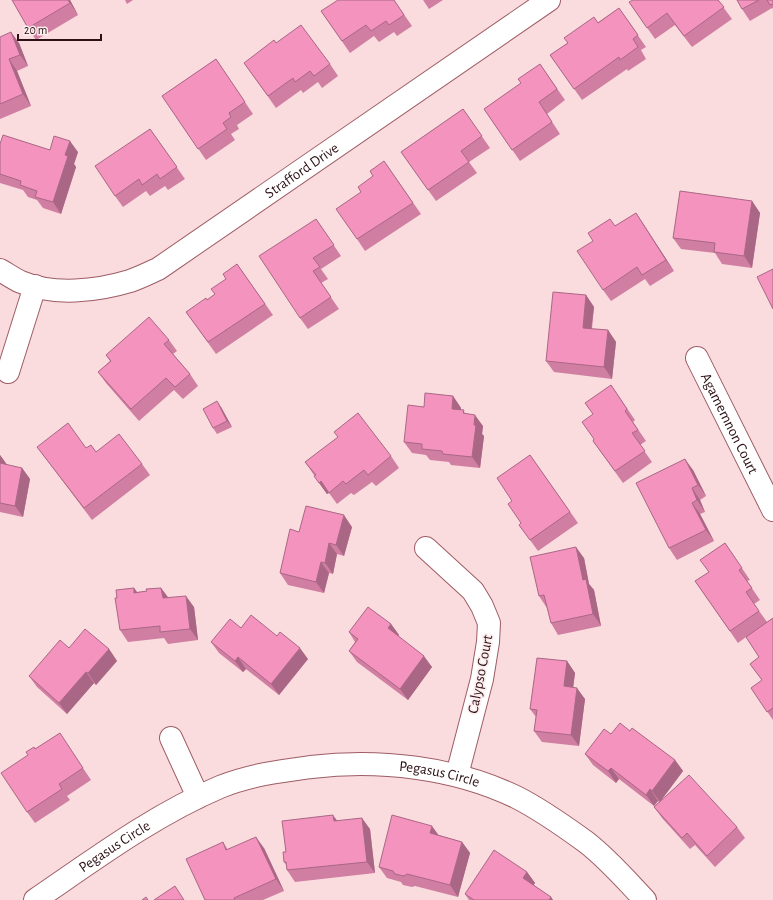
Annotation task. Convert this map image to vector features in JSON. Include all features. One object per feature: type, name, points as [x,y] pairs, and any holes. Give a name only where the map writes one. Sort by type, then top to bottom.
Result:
[{"type":"street","name":"Strafford Drive","points":[[0,270],[22,282],[35,286],[47,289],[65,290],[100,288],[131,281],[158,269],[549,0]]},
{"type":"street","points":[[8,372],[35,286]]},
{"type":"street","name":"Agamemnon Court","points":[[697,358],[773,510]]},
{"type":"street","name":"Calypso Court","points":[[426,548],[473,591],[482,606],[489,623],[488,642],[482,679],[457,775]]},
{"type":"street","points":[[171,738],[198,797]]},
{"type":"street","name":"Pegasus Circle","points":[[35,900],[126,838],[198,797],[222,786],[254,776],[283,770],[337,764],[376,764],[457,775],[516,797],[551,818],[586,842],[620,872],[645,900]]},
{"type":"building","points":[[12,0],[68,0],[70,3],[28,28]]},
{"type":"building","points":[[338,0],[394,0],[404,15],[389,25],[386,21],[371,31],[366,25],[342,41],[321,11]]},
{"type":"building","points":[[633,0],[718,0],[724,7],[684,36],[667,13],[647,28],[629,2]]},
{"type":"building","points":[[737,0],[759,0],[742,9]]},
{"type":"building","points":[[767,0],[773,0],[773,4],[770,5]]},
{"type":"building","points":[[619,8],[638,35],[633,39],[638,47],[620,60],[619,57],[574,89],[550,55],[568,43],[564,38],[594,17],[598,23]]},
{"type":"building","points":[[301,25],[330,64],[314,76],[310,71],[295,82],[293,78],[268,96],[244,63],[274,40],[276,43]]},
{"type":"building","points":[[11,32],[20,55],[9,59],[23,94],[0,104],[0,37]]},
{"type":"building","points":[[216,59],[245,102],[229,113],[231,117],[223,123],[227,129],[198,149],[162,96]]},
{"type":"building","points":[[540,64],[557,89],[539,102],[552,122],[512,150],[484,109],[521,83],[518,79]]},
{"type":"building","points":[[463,109],[482,136],[461,151],[469,162],[428,190],[401,152]]},
{"type":"building","points":[[150,129],[177,167],[160,179],[157,174],[142,185],[139,179],[115,196],[95,166]]},
{"type":"building","points":[[3,135],[50,150],[54,136],[70,141],[65,155],[68,156],[53,202],[35,197],[37,191],[20,185],[21,181],[0,174],[0,144]]},
{"type":"building","points":[[384,161],[413,203],[357,239],[336,209],[361,192],[358,187],[373,176],[370,171]]},
{"type":"building","points":[[680,191],[752,201],[744,256],[714,252],[715,243],[673,238]]},
{"type":"building","points":[[636,213],[666,260],[642,275],[637,267],[603,290],[577,251],[593,241],[588,233],[610,219],[615,226]]},
{"type":"building","points":[[316,219],[334,245],[313,258],[320,267],[313,271],[331,297],[300,318],[259,256]]},
{"type":"building","points":[[237,264],[265,304],[208,342],[186,312],[206,298],[207,300],[215,294],[211,289],[226,279],[223,274]]},
{"type":"building","points":[[773,269],[773,309],[757,277]]},
{"type":"building","points":[[553,292],[586,295],[583,328],[608,330],[604,367],[546,361]]},
{"type":"building","points":[[149,317],[169,340],[164,344],[190,374],[175,387],[166,378],[131,409],[98,372],[111,361],[106,355]]},
{"type":"building","points":[[611,385],[627,409],[625,411],[638,430],[632,433],[645,451],[615,471],[593,441],[594,439],[582,422],[593,414],[585,403]]},
{"type":"building","points":[[425,393],[453,396],[452,409],[464,410],[463,413],[475,415],[474,425],[476,425],[472,457],[443,454],[442,451],[422,449],[422,444],[404,442],[408,405],[424,407]]},
{"type":"building","points":[[217,401],[227,421],[213,428],[203,409]]},
{"type":"building","points":[[358,413],[391,456],[368,475],[364,470],[346,484],[343,481],[329,493],[321,481],[319,483],[314,476],[316,475],[305,462],[338,437],[334,432]]},
{"type":"building","points":[[68,423],[86,448],[91,445],[96,452],[119,434],[142,464],[84,508],[37,447]]},
{"type":"building","points":[[530,455],[570,512],[530,540],[519,525],[521,523],[508,504],[512,501],[497,478]]},
{"type":"building","points":[[685,459],[698,485],[692,488],[697,500],[692,503],[706,530],[669,548],[636,483]]},
{"type":"building","points":[[0,463],[22,468],[15,506],[0,503]]},
{"type":"building","points":[[306,506],[344,515],[336,545],[329,543],[325,563],[321,562],[316,582],[280,573],[290,529],[299,532]]},
{"type":"building","points":[[725,543],[742,568],[739,570],[752,588],[746,592],[759,611],[730,631],[695,581],[709,572],[700,560]]},
{"type":"building","points":[[576,547],[583,580],[586,579],[593,614],[551,623],[544,595],[539,596],[530,557]]},
{"type":"building","points":[[134,588],[134,593],[147,591],[146,589],[161,588],[163,598],[186,596],[190,629],[160,632],[160,626],[120,630],[115,598],[117,598],[116,590]]},
{"type":"building","points":[[368,607],[391,624],[388,628],[424,656],[400,689],[349,651],[358,639],[349,632]]},
{"type":"building","points":[[251,615],[277,636],[280,632],[300,648],[271,684],[238,657],[235,661],[211,642],[230,619],[241,628]]},
{"type":"building","points":[[773,618],[773,708],[767,712],[751,688],[762,680],[750,664],[759,657],[746,637]]},
{"type":"building","points":[[85,629],[109,649],[88,673],[86,672],[59,703],[29,676],[60,640],[69,648]]},
{"type":"building","points":[[537,658],[567,661],[564,686],[577,688],[571,735],[534,731],[537,710],[530,709]]},
{"type":"building","points":[[620,723],[630,731],[632,728],[675,760],[652,791],[650,789],[646,795],[611,768],[608,771],[585,754],[604,729],[611,734]]},
{"type":"building","points":[[60,733],[83,768],[59,784],[62,789],[27,812],[1,773],[28,755],[26,752],[34,747],[35,749]]},
{"type":"building","points":[[689,775],[737,827],[707,856],[687,833],[682,838],[654,807]]},
{"type":"building","points":[[333,815],[334,821],[362,818],[367,862],[287,870],[286,862],[284,862],[283,852],[286,852],[282,821]]},
{"type":"building","points":[[392,815],[432,826],[430,833],[462,842],[450,885],[407,874],[404,876],[395,874],[393,871],[379,867]]},
{"type":"building","points":[[256,837],[276,879],[234,898],[235,900],[205,900],[186,859],[223,842],[226,850]]},
{"type":"building","points":[[494,850],[527,872],[523,878],[551,897],[549,900],[474,900],[465,894]]},
{"type":"building","points":[[175,886],[184,900],[154,900]]}]
